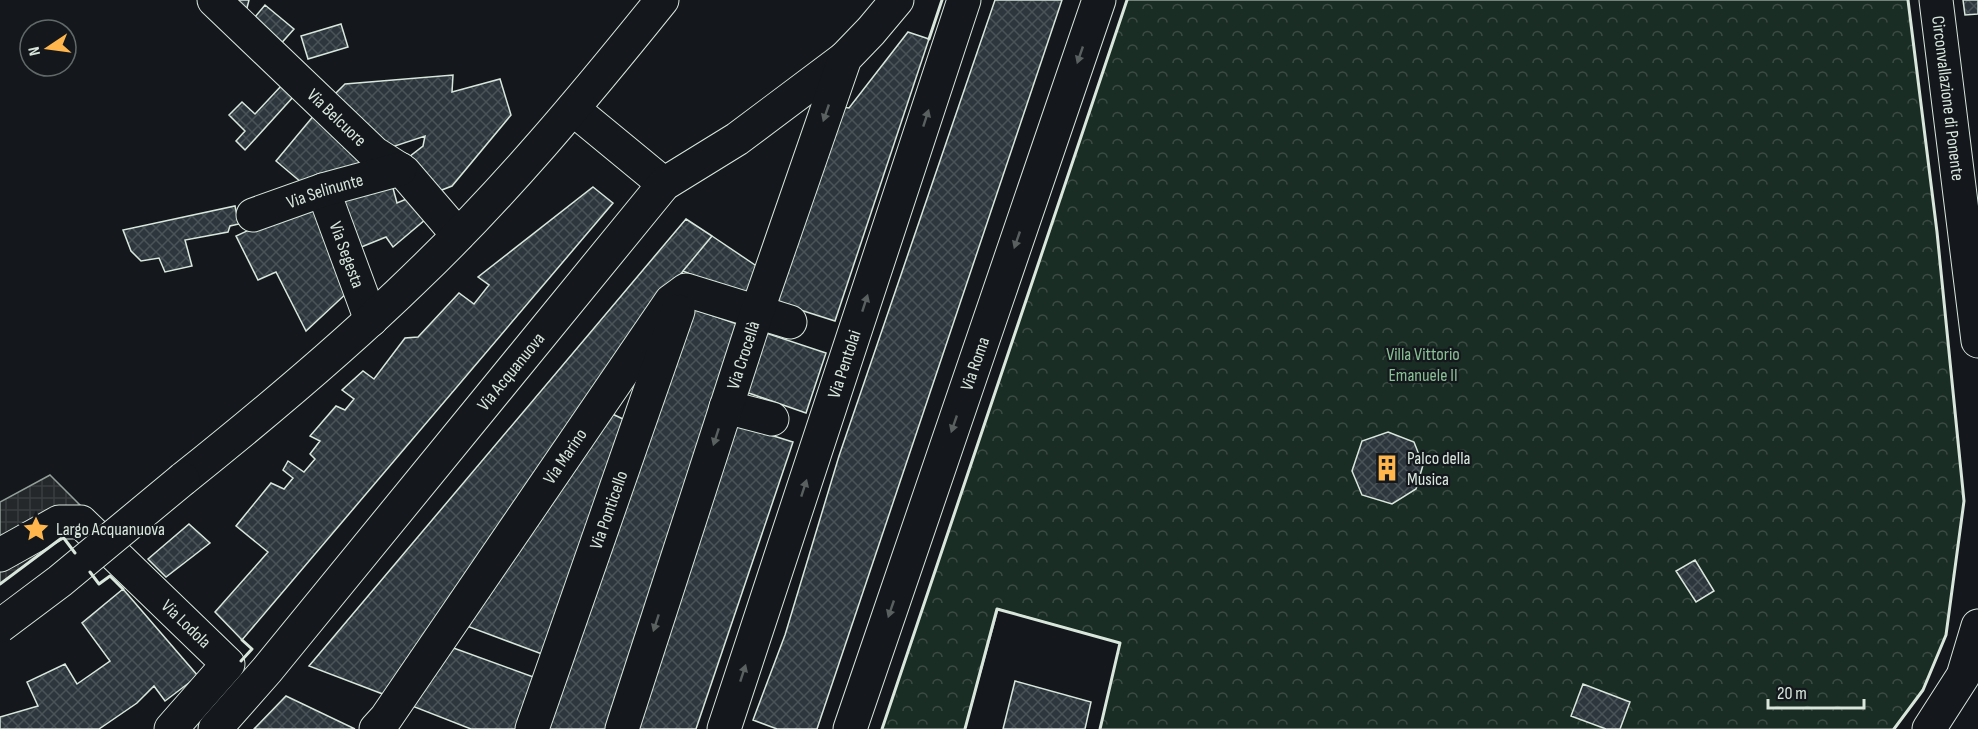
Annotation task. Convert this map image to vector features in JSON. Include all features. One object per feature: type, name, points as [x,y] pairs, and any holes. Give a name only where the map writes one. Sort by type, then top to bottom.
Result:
[{"type":"street","name":"Via Belcuore","points":[[214,0],[374,153],[400,169],[458,235]]},
{"type":"street","points":[[0,626],[60,581],[280,402],[371,320],[458,235],[573,109],[662,0]]},
{"type":"street","name":"Via Crocellà","points":[[622,729],[757,312],[845,58],[871,32],[897,0]]},
{"type":"street","name":"Via Pentolai","points":[[724,729],[964,0]]},
{"type":"street","name":"Via Roma","points":[[850,729],[1099,0]]},
{"type":"street","name":"Circonvallazione di Ponente","points":[[1936,0],[1966,136],[1978,340]]},
{"type":"street","name":"Via Acquanuova","points":[[215,729],[267,670],[664,184],[737,139],[845,58]]},
{"type":"street","points":[[573,109],[664,184]]},
{"type":"street","name":"Via Selinunte","points":[[253,215],[322,190],[400,169]]},
{"type":"street","name":"Via Segesta","points":[[322,190],[371,320]]},
{"type":"street","points":[[686,290],[790,322]]},
{"type":"street","name":"Via Marino","points":[[381,723],[671,301],[686,290]]},
{"type":"street","name":"Via Ponticello","points":[[532,729],[686,290]]},
{"type":"street","points":[[726,407],[772,419]]},
{"type":"street","name":"Via Lodola","points":[[0,555],[59,522],[81,522],[228,664],[171,729]]},
{"type":"street","points":[[1929,729],[1963,676],[1978,626]]},
{"type":"green space","name":"Villa Vittorio Emanuele II","points":[[1127,0],[1908,0],[1937,232],[1964,501],[1946,635],[1923,690],[1894,729],[1100,729],[1120,643],[998,609],[965,729],[882,729]]},
{"type":"shaded area","name":"Largo Acquanuova","points":[[50,475],[91,516],[0,584],[0,502]]},
{"type":"building","points":[[232,0],[249,0],[246,12]]},
{"type":"building","points":[[995,0],[1062,0],[817,729],[777,729],[753,720],[785,635],[839,456]]},
{"type":"building","points":[[1963,0],[1978,0],[1978,14],[1965,15]]},
{"type":"building","points":[[265,5],[294,29],[278,47],[250,23]]},
{"type":"building","points":[[341,24],[348,47],[308,59],[301,36]]},
{"type":"building","points":[[908,32],[929,39],[835,321],[772,301],[842,107],[849,108]]},
{"type":"building","points":[[453,75],[452,92],[500,79],[511,115],[452,186],[434,193],[409,157],[423,146],[425,136],[386,149],[331,98],[345,84]]},
{"type":"building","points":[[282,85],[294,96],[245,150],[236,141],[245,131],[229,115],[242,102],[255,114]]},
{"type":"building","points":[[315,114],[377,171],[308,188],[276,161]]},
{"type":"building","points":[[390,177],[397,203],[416,195],[426,219],[393,247],[386,237],[354,250],[334,192]]},
{"type":"building","points":[[593,187],[613,203],[242,640],[215,612],[268,552],[236,526],[271,483],[284,489],[293,478],[283,470],[288,461],[304,472],[315,459],[310,454],[320,441],[310,436],[336,406],[345,410],[354,399],[342,390],[363,371],[374,379],[405,338],[418,337],[459,293],[474,304],[489,285],[478,277]]},
{"type":"building","points":[[320,197],[351,289],[306,331],[276,272],[258,280],[236,236]]},
{"type":"building","points":[[235,206],[239,224],[230,226],[228,232],[185,240],[192,266],[165,272],[159,258],[141,261],[131,251],[123,230]]},
{"type":"building","points":[[686,219],[712,236],[683,271],[388,696],[309,666]]},
{"type":"building","points":[[712,236],[758,267],[751,300],[683,271]]},
{"type":"building","points":[[688,307],[740,325],[611,729],[546,729]]},
{"type":"building","points":[[760,331],[826,353],[806,413],[740,390]]},
{"type":"building","points":[[608,412],[623,419],[542,654],[464,625]]},
{"type":"building","points":[[732,423],[793,442],[696,729],[636,729]]},
{"type":"building","name":"Palco della Musica","points":[[1388,432],[1414,442],[1423,465],[1416,489],[1392,504],[1362,495],[1352,471],[1362,441]]},
{"type":"building","points":[[189,524],[210,543],[166,577],[148,559]]},
{"type":"building","points":[[1695,560],[1714,591],[1696,602],[1676,571]]},
{"type":"building","points":[[123,589],[198,676],[165,701],[154,686],[137,703],[99,729],[0,729],[0,717],[38,706],[27,682],[65,664],[77,684],[110,661],[82,623]]},
{"type":"building","points":[[448,646],[536,678],[521,729],[471,729],[407,704]]},
{"type":"building","points":[[1015,681],[1091,702],[1085,729],[1003,729]]},
{"type":"building","points":[[1583,684],[1630,702],[1620,729],[1606,729],[1571,716]]},
{"type":"building","points":[[286,696],[355,729],[254,729]]},
{"type":"wall","points":[[929,39],[942,0]]},
{"type":"wall","points":[[882,729],[1127,0]]},
{"type":"wall","points":[[1894,729],[1923,690],[1946,635],[1964,501],[1937,232],[1908,0]]},
{"type":"wall","points":[[0,584],[63,537],[75,553]]},
{"type":"wall","points":[[90,572],[99,584],[110,576],[123,589]]},
{"type":"wall","points":[[965,729],[997,609],[1120,643],[1100,729]]},
{"type":"wall","points":[[241,661],[252,649],[242,640]]},
{"type":"place","name":"Palco della Musica","points":[[1387,468]]},
{"type":"place","name":"Largo Acquanuova","points":[[36,529]]}]
